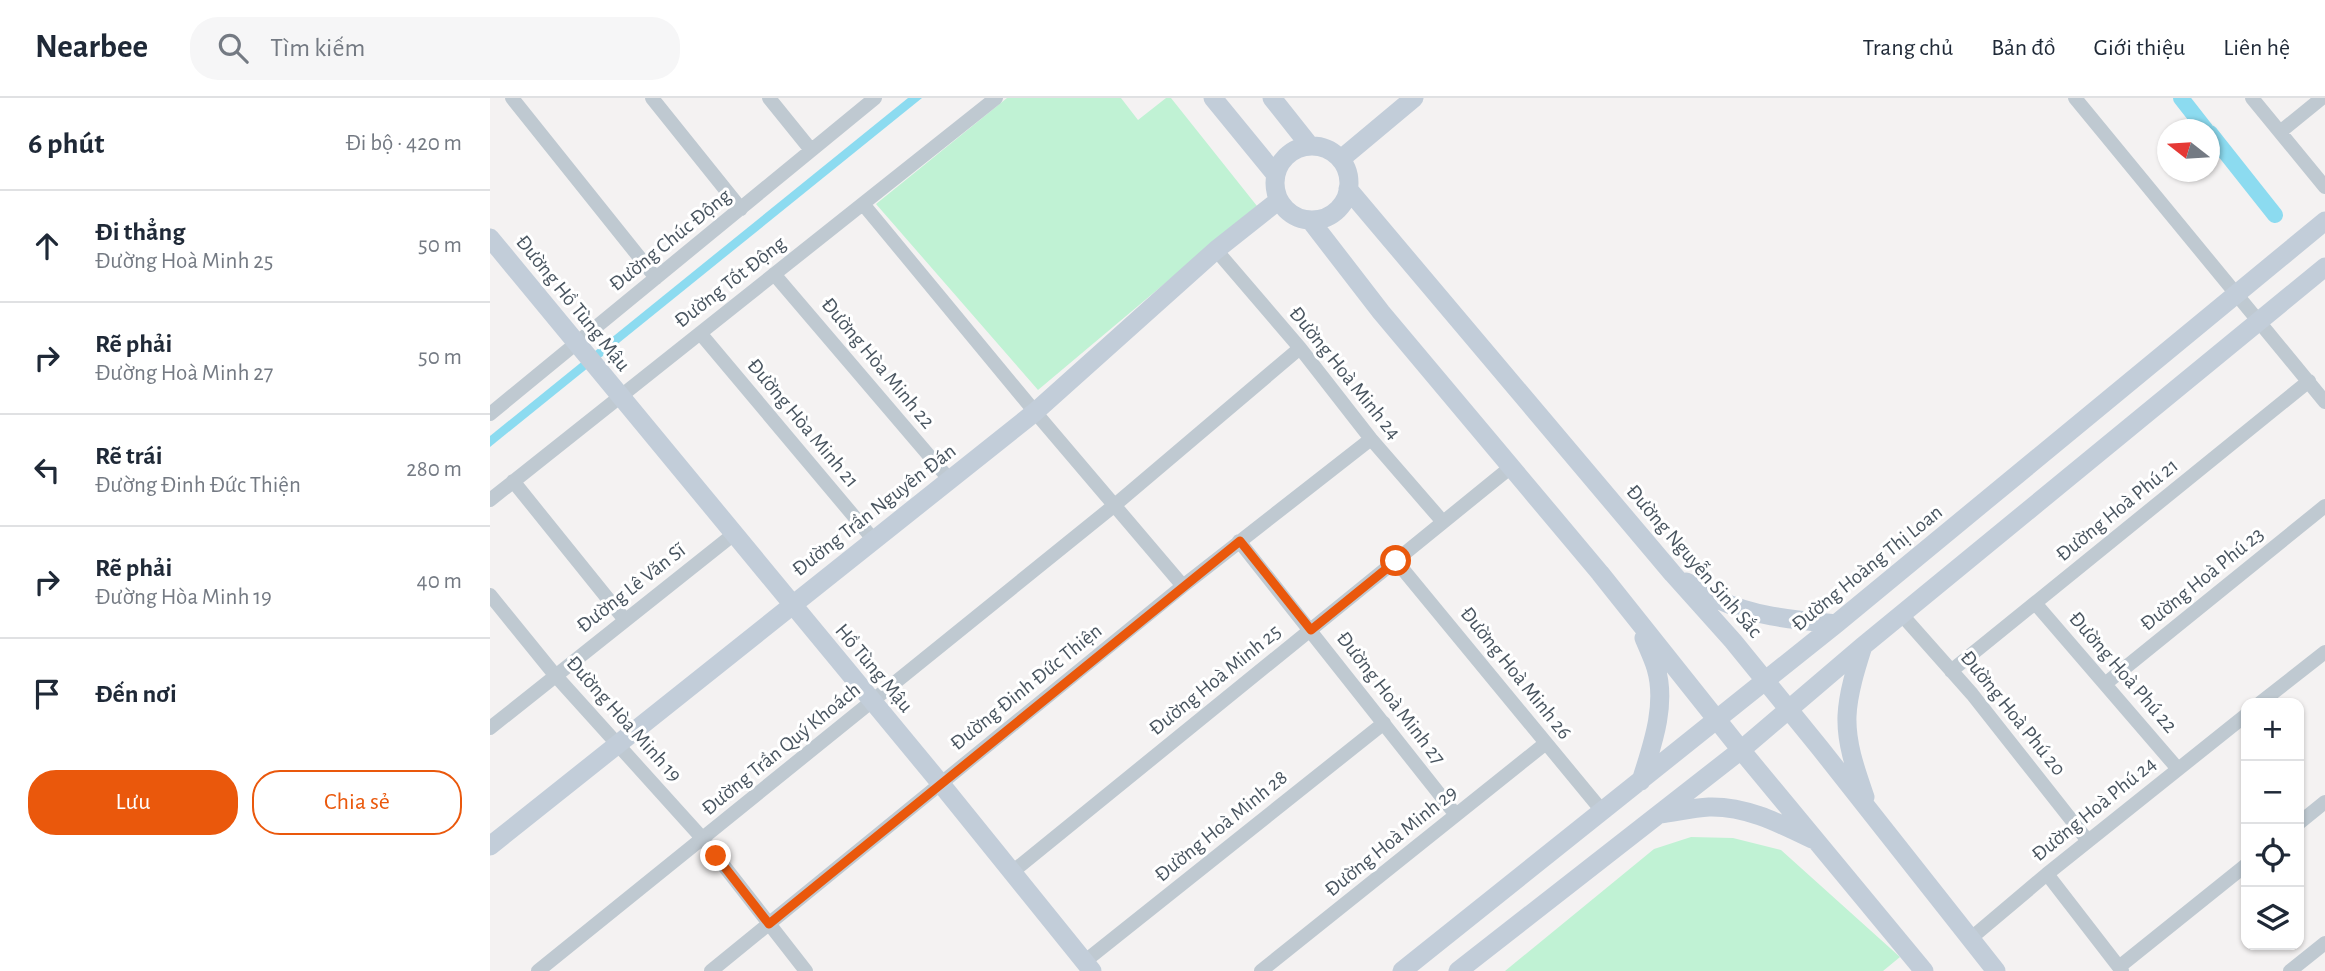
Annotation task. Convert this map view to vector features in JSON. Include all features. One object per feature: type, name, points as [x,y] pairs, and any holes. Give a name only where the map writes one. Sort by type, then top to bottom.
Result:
[{"type":"main road","points":[[1213,98],[1276,175]]},
{"type":"main road","points":[[1272,98],[1310,146]]},
{"type":"main road","points":[[1341,159],[1414,98]]},
{"type":"main road","points":[[1310,146],[1327,149],[1341,159],[1349,178],[1348,189],[1339,208],[1321,219],[1310,220],[1287,210],[1279,200],[1275,183],[1285,158],[1292,152],[1310,146]]},
{"type":"main road","name":"Đường Nguyễn Sinh Sắc","points":[[1348,189],[1672,574],[1733,640],[1996,971]]},
{"type":"main road","name":"Đường Trần Nguyên Đán","points":[[490,846],[1035,412],[1216,250],[1279,200]]},
{"type":"main road","points":[[1310,220],[1381,313],[1638,620],[1818,842],[1914,968]]},
{"type":"main road","name":"Đường Hoàng Thị Loan","points":[[1402,971],[1836,624],[2325,221]]},
{"type":"main road","name":"Đường Hồ Tùng Mậu","points":[[490,237],[618,394]]},
{"type":"main road","points":[[1458,971],[1741,750],[1863,646],[2325,267]]},
{"type":"main road","name":"Hồ Tùng Mậu","points":[[618,394],[941,784],[1088,967]]},
{"type":"main road","points":[[1672,574],[1721,601],[1763,614],[1836,624]]},
{"type":"main road","points":[[1638,620],[1657,670],[1660,703],[1653,742],[1641,781]]},
{"type":"main road","points":[[1863,646],[1853,678],[1847,717],[1852,757],[1869,811]]},
{"type":"main road","points":[[1659,814],[1708,807],[1741,810],[1773,821],[1818,842]]},
{"type":"street","points":[[512,98],[656,278]]},
{"type":"street","points":[[652,98],[741,209]]},
{"type":"street","points":[[769,98],[811,150]]},
{"type":"street","name":"Đường Chúc Động","points":[[490,414],[579,346],[656,278],[875,98]]},
{"type":"street","name":"Đường Tốt Động","points":[[490,500],[618,394],[700,333],[996,98]]},
{"type":"street","points":[[2076,98],[2325,402]]},
{"type":"street","points":[[2252,98],[2325,187]]},
{"type":"street","points":[[2280,132],[2322,98]]},
{"type":"street","points":[[863,204],[1183,586]]},
{"type":"street","name":"Đường Hoà Minh 24","points":[[1216,250],[1443,522]]},
{"type":"street","name":"Đường Hòa Minh 22","points":[[774,274],[949,479]]},
{"type":"street","name":"Đường Hòa Minh 21","points":[[700,333],[873,539]]},
{"type":"street","name":"Đường Trần Quý Khoách","points":[[538,971],[1116,504],[1300,348]]},
{"type":"street","name":"Đường Hoà Phú 21","points":[[1951,671],[2309,381]]},
{"type":"street","name":"Đường Đinh Đức Thiện","points":[[711,971],[1183,586],[1371,439]]},
{"type":"street","name":"Đường Hoà Minh 25","points":[[1011,873],[1511,467]]},
{"type":"street","points":[[513,481],[625,620]]},
{"type":"street","name":"Đường Hoà Phú 23","points":[[2105,684],[2325,506]]},
{"type":"street","name":"Đường Lê Văn Sĩ","points":[[490,728],[733,534]]},
{"type":"street","name":"Đường Hoà Minh 27","points":[[1240,541],[1456,815]]},
{"type":"street","name":"Đường Hoà Minh 26","points":[[1396,561],[1603,812]]},
{"type":"street","name":"Đường Hòa Minh 19","points":[[490,594],[495,611],[703,839],[806,971]]},
{"type":"street","name":"Đường Hoà Phú 22","points":[[2035,603],[2178,769]]},
{"type":"street","name":"Đường Hoà Phú 20","points":[[1902,615],[2011,742],[2088,841]]},
{"type":"street","points":[[2266,698],[2325,652]]},
{"type":"street","name":"Đường Hoà Phú 24","points":[[1970,939],[2241,719]]},
{"type":"street","name":"Đường Hoà Minh 28","points":[[1088,967],[1384,723]]},
{"type":"street","name":"Đường Hoà Minh 29","points":[[1261,971],[1546,743]]},
{"type":"street","points":[[2304,819],[2325,802]]},
{"type":"street","points":[[2047,874],[2121,969],[2241,869]]},
{"type":"street","points":[[2290,971],[2325,943]]},
{"type":"green space","points":[[1007,98],[1121,98],[1138,120],[1166,98],[1171,98],[1257,206],[1038,390],[876,204]]},
{"type":"green space","points":[[1691,837],[1733,838],[1781,850],[1900,957],[1883,971],[1505,971],[1654,849]]},
{"type":"water","points":[[908,98],[922,98],[490,447],[490,436]]},
{"type":"waterway","points":[[2181,98],[2197,119]]},
{"type":"waterway","points":[[2220,146],[2275,215]]},
{"type":"route","points":[[716,856],[769,924],[1240,541],[1311,630],[1396,561]]}]
